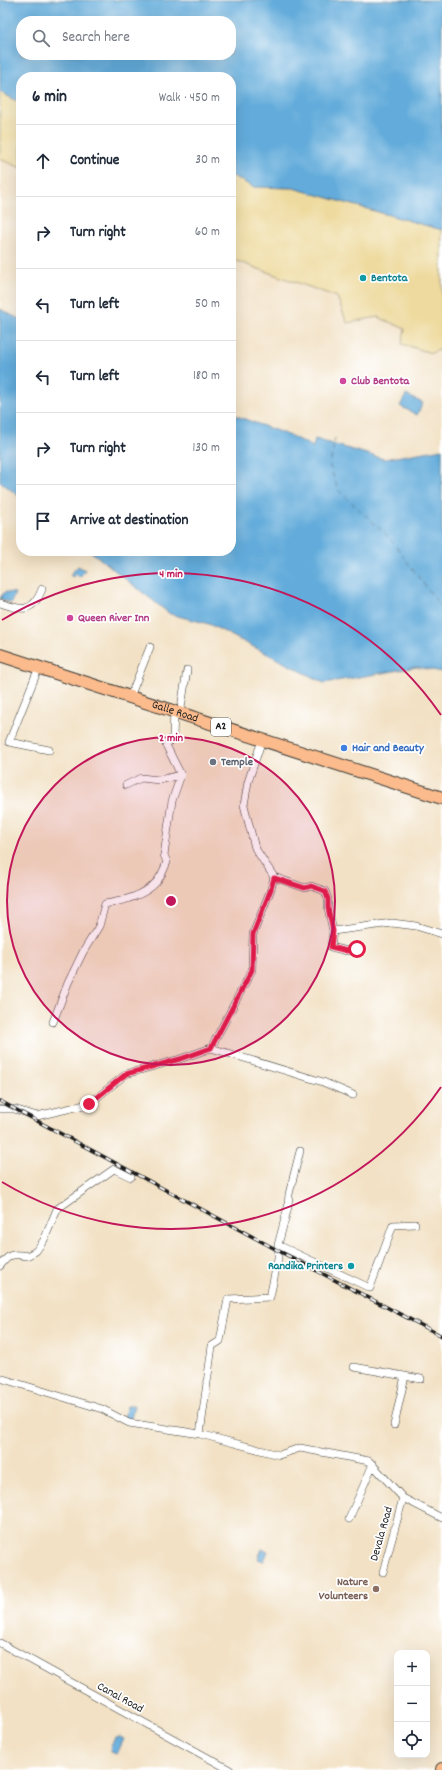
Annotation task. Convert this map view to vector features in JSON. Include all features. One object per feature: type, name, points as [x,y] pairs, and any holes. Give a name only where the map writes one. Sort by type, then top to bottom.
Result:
[{"type":"highway","name":"Galle Road","points":[[0,655],[442,798]]},
{"type":"street","points":[[0,602],[18,608],[30,608],[35,604],[42,589]]},
{"type":"street","points":[[130,697],[150,647]]},
{"type":"street","points":[[39,668],[10,742],[49,750]]},
{"type":"street","points":[[53,1022],[68,983],[87,945],[99,926],[105,904],[123,901],[150,887],[160,878],[167,862],[164,855],[172,801],[181,775],[166,745],[173,737],[187,670]]},
{"type":"street","points":[[262,740],[248,782],[244,805],[255,848],[274,878],[305,888],[311,886],[325,891],[328,899],[328,908],[333,931],[331,947],[347,951],[357,949]]},
{"type":"street","points":[[126,784],[141,778],[159,780],[181,775]]},
{"type":"street","points":[[211,1048],[252,970],[253,934],[274,878]]},
{"type":"street","points":[[333,931],[392,923],[416,926],[442,934]]},
{"type":"street","points":[[0,1109],[14,1109],[37,1116],[89,1104],[126,1074],[180,1059],[211,1048],[323,1082],[353,1095]]},
{"type":"street","points":[[200,1434],[212,1346],[220,1341],[228,1299],[270,1297],[278,1259],[278,1245],[300,1151]]},
{"type":"street","points":[[0,1266],[7,1257],[16,1254],[27,1256],[36,1251],[44,1240],[57,1209],[114,1169],[131,1177]]},
{"type":"street","points":[[278,1245],[370,1288],[393,1224],[415,1224]]},
{"type":"street","points":[[354,1367],[421,1379]]},
{"type":"street","points":[[394,1425],[405,1376]]},
{"type":"street","points":[[0,1378],[102,1409],[129,1423],[200,1434],[280,1455],[300,1448],[370,1461],[403,1498]]},
{"type":"street","points":[[349,1519],[373,1464]]},
{"type":"street","name":"Devala Road","points":[[382,1572],[403,1498],[442,1518]]},
{"type":"street","name":"Canal Road","points":[[0,1644],[230,1770]]},
{"type":"sand","points":[[0,92],[16,100],[16,166],[0,159]]},
{"type":"sand","name":"Bentota","points":[[236,178],[253,187],[293,188],[442,230],[442,349],[431,353],[402,344],[405,329],[378,317],[347,323],[337,297],[236,261]]},
{"type":"water","points":[[0,0],[442,0],[442,230],[293,188],[253,187],[236,178],[236,72],[16,72],[16,100],[0,92]]},
{"type":"water","points":[[0,309],[16,317],[16,494],[0,481]]},
{"type":"water","points":[[406,395],[423,403],[417,415],[400,406]]},
{"type":"water","points":[[236,416],[291,436],[313,447],[315,439],[384,459],[442,449],[442,672],[417,667],[324,683],[209,624],[170,614],[96,556],[236,556]]},
{"type":"water","points":[[78,566],[85,570],[80,577],[75,574],[73,577],[70,575]]},
{"type":"water","points":[[5,592],[15,593],[11,603],[0,599]]},
{"type":"water","points":[[127,1406],[134,1406],[131,1419],[124,1417]]},
{"type":"water","points":[[262,1549],[268,1551],[264,1561],[258,1559]]},
{"type":"water","points":[[120,1737],[124,1739],[117,1754],[110,1752],[111,1745],[115,1738]]},
{"type":"ferry route","points":[[335,438],[330,466],[338,490],[387,535],[442,608]]},
{"type":"railway","points":[[0,1101],[279,1251],[442,1336]]},
{"type":"place","name":"Bentota","points":[[363,278]]},
{"type":"place","name":"Club Bentota","points":[[343,381]]},
{"type":"place","name":"Queen River Inn","points":[[70,618]]},
{"type":"place","name":"Hair and Beauty","points":[[344,748]]},
{"type":"place","name":"Temple","points":[[213,762]]},
{"type":"place","name":"Randika Printers","points":[[351,1266]]},
{"type":"place","name":"Nature Volunteers","points":[[376,1589]]},
{"type":"route","points":[[89,1104],[126,1074],[180,1059],[211,1048],[252,970],[253,934],[274,878],[305,888],[311,886],[325,891],[328,899],[328,908],[333,931],[331,947],[347,951],[357,949]]}]
